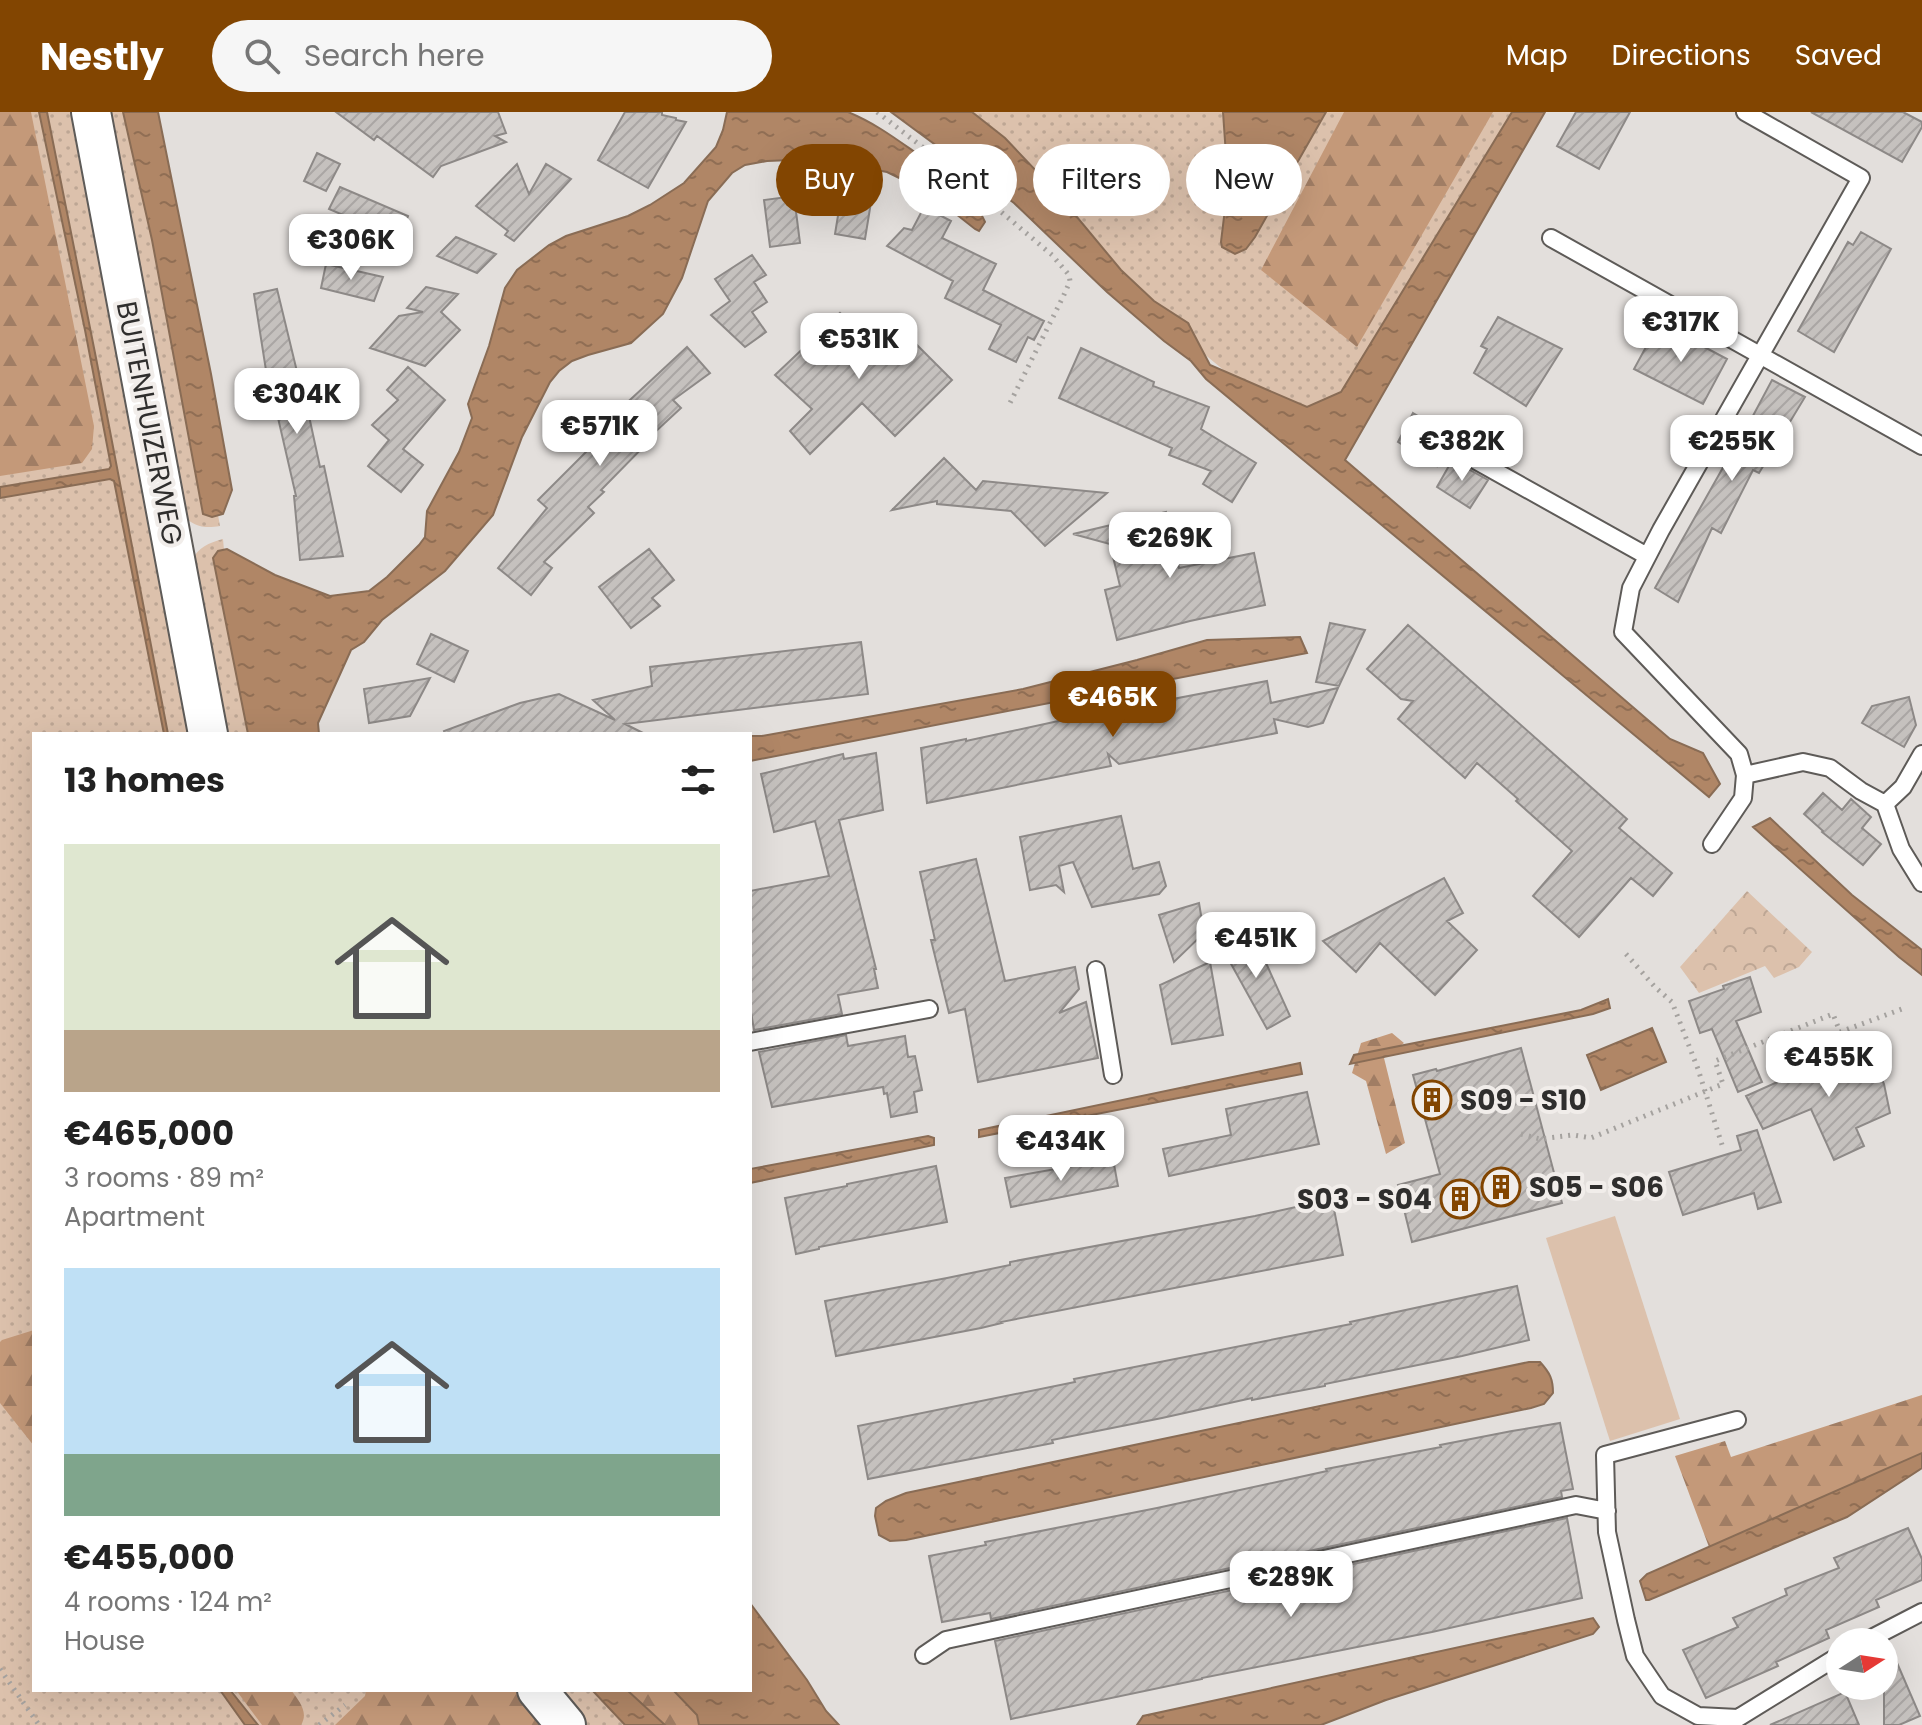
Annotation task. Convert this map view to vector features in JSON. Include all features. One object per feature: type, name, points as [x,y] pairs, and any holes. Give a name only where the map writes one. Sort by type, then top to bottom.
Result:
[{"type":"street","name":"BUITENHUIZERWEG","points":[[91,112],[208,732]]},
{"type":"street","points":[[539,1692],[566,1725]]},
{"type":"lane","points":[[1712,844],[1743,798],[1745,775],[1739,754],[1623,632],[1631,588],[1861,178],[1745,112]]},
{"type":"lane","points":[[1551,238],[1922,446]]},
{"type":"lane","points":[[1466,455],[1647,556]]},
{"type":"lane","points":[[1885,804],[1903,787],[1922,754]]},
{"type":"lane","points":[[1745,775],[1803,762],[1830,768],[1885,804],[1901,849],[1922,883]]},
{"type":"lane","points":[[1096,970],[1113,1075]]},
{"type":"lane","points":[[752,1042],[929,1009]]},
{"type":"lane","points":[[1737,1420],[1605,1455],[1607,1532],[1635,1656],[1662,1696],[1698,1716],[1738,1718],[1826,1664]]},
{"type":"lane","points":[[924,1655],[946,1640],[1576,1505],[1607,1511]]},
{"type":"lane","points":[[1891,1628],[1922,1612]]},
{"type":"path","points":[[877,112],[999,209],[1052,255],[1069,275],[1070,281],[1063,297],[1010,403]]},
{"type":"path","points":[[1626,954],[1672,1002],[1723,1148]]},
{"type":"path","points":[[1521,1134],[1540,1139],[1573,1135],[1591,1138],[1723,1084],[1715,1061],[1833,1014],[1840,1032],[1902,1009]]},
{"type":"path","points":[[0,1669],[39,1725]]},
{"type":"path","points":[[319,1725],[345,1705]]},
{"type":"green space","points":[[0,112],[79,112],[196,732],[32,732],[32,1692],[526,1692],[552,1725],[0,1725]]},
{"type":"green space","points":[[0,112],[31,112],[94,426],[92,449],[82,463],[0,476]]},
{"type":"green space","points":[[103,112],[123,112],[152,240],[203,514],[218,515],[220,526],[199,526],[182,515]]},
{"type":"green space","points":[[915,112],[1526,112],[1323,452],[1039,216],[1170,216],[1170,144],[1033,144],[1033,211],[1017,198],[1017,144],[953,144]]},
{"type":"green space","points":[[1344,112],[1493,112],[1357,347],[1261,270],[1289,216],[1302,216],[1302,192]]},
{"type":"green space","points":[[223,539],[224,550],[218,551],[213,559],[248,732],[220,732],[192,560],[204,546]]},
{"type":"green space","points":[[1747,891],[1812,952],[1799,967],[1774,978],[1765,966],[1699,993],[1680,967]]},
{"type":"green space","points":[[1392,1033],[1404,1043],[1384,1058],[1405,1143],[1386,1154],[1366,1081],[1352,1073],[1361,1043]]},
{"type":"green space","points":[[1615,1216],[1680,1419],[1610,1441],[1546,1238]]},
{"type":"green space","points":[[32,1331],[32,1443],[0,1403],[2,1340]]},
{"type":"green space","points":[[1922,1395],[1922,1453],[1709,1547],[1675,1456],[1725,1441],[1731,1457]]},
{"type":"green space","points":[[237,1692],[292,1692],[303,1711],[301,1725],[262,1725]]},
{"type":"green space","points":[[366,1692],[523,1692],[548,1725],[335,1725]]},
{"type":"green space","points":[[553,1692],[593,1692],[625,1725],[580,1725]]},
{"type":"green space","points":[[629,1692],[675,1692],[697,1715],[699,1725],[665,1725]]},
{"type":"water","points":[[39,112],[47,112],[168,732],[164,732],[114,481],[110,479],[0,498],[0,487],[109,469],[111,466]]},
{"type":"water","points":[[123,112],[158,112],[232,490],[223,514],[212,517],[203,514],[152,240]]},
{"type":"water","points":[[727,112],[848,112],[903,144],[899,144],[899,178],[883,171],[883,144],[776,144],[776,161],[745,165],[732,173],[708,201],[682,278],[663,314],[631,343],[572,361],[559,371],[550,382],[522,437],[493,515],[445,571],[382,620],[364,642],[351,650],[318,723],[319,732],[248,732],[213,558],[218,551],[227,549],[275,575],[330,596],[369,591],[387,577],[425,537],[427,511],[459,452],[472,418],[468,404],[505,288],[517,270],[566,236],[628,216],[650,205],[684,183],[716,147]]},
{"type":"water","points":[[891,112],[972,112],[1011,144],[934,144]]},
{"type":"water","points":[[1223,112],[1326,112],[1302,154],[1302,144],[1225,144]]},
{"type":"water","points":[[1512,112],[1545,112],[1345,460],[1670,739],[1703,753],[1720,784],[1709,797],[1206,379],[1191,361],[1107,292],[1017,206],[1017,151],[1033,168],[1033,216],[1076,216],[1121,270],[1154,301],[1188,323],[1210,365],[1307,407],[1341,392]]},
{"type":"water","points":[[958,216],[982,216],[985,222],[979,231]]},
{"type":"water","points":[[1224,216],[1267,216],[1246,249],[1235,254],[1222,247]]},
{"type":"water","points":[[1300,637],[1307,653],[752,761],[752,736],[1023,689],[1207,640]]},
{"type":"water","points":[[1770,818],[1852,895],[1922,950],[1922,975],[1753,827]]},
{"type":"water","points":[[1608,999],[1610,1008],[1593,1014],[1350,1064],[1354,1055],[1581,1010]]},
{"type":"water","points":[[1652,1028],[1666,1062],[1601,1090],[1587,1055]]},
{"type":"water","points":[[1300,1063],[1302,1074],[979,1137],[979,1130]]},
{"type":"water","points":[[928,1136],[934,1138],[934,1145],[752,1183],[752,1169]]},
{"type":"water","points":[[1540,1362],[1550,1376],[1553,1388],[1553,1393],[1544,1404],[1531,1408],[906,1540],[890,1541],[879,1535],[876,1508],[906,1493]]},
{"type":"water","points":[[1922,1453],[1922,1468],[1847,1517],[1646,1600],[1640,1581],[1647,1574]]},
{"type":"water","points":[[752,1606],[839,1725],[699,1725],[697,1715],[675,1692],[752,1692]]},
{"type":"water","points":[[1593,1618],[1599,1627],[1593,1634],[1386,1700],[1321,1725],[1137,1725],[1143,1716]]},
{"type":"water","points":[[221,1692],[232,1692],[258,1725],[245,1725]]},
{"type":"water","points":[[594,1692],[629,1692],[665,1725],[625,1725]]},
{"type":"building","points":[[336,112],[498,112],[506,133],[495,136],[506,142],[441,166],[433,177],[377,136],[374,140]]},
{"type":"building","points":[[625,112],[662,112],[662,115],[686,122],[648,188],[598,160]]},
{"type":"building","points":[[1576,112],[1630,112],[1599,169],[1557,146]]},
{"type":"building","points":[[1811,112],[1903,112],[1922,122],[1922,127],[1902,162]]},
{"type":"building","points":[[317,153],[340,164],[326,191],[304,181]]},
{"type":"building","points":[[517,164],[529,194],[546,164],[571,179],[514,241],[505,235],[508,231],[476,206]]},
{"type":"building","points":[[340,187],[408,216],[399,239],[329,209]]},
{"type":"building","points":[[776,198],[776,216],[797,216],[800,243],[770,247],[764,200]]},
{"type":"building","points":[[838,216],[869,216],[865,239],[835,234]]},
{"type":"building","points":[[919,216],[941,216],[951,221],[942,238],[996,264],[983,290],[1044,321],[1034,340],[1028,337],[1016,362],[989,349],[1001,325],[945,298],[953,281],[887,246],[904,228],[912,230]]},
{"type":"building","points":[[1861,232],[1891,249],[1834,352],[1798,331],[1848,242],[1853,245]]},
{"type":"building","points":[[456,237],[496,254],[477,273],[437,256]]},
{"type":"building","points":[[752,255],[766,275],[754,282],[767,302],[752,312],[766,332],[745,347],[711,315],[730,301],[715,279]]},
{"type":"building","points":[[326,264],[383,277],[374,301],[321,288]]},
{"type":"building","points":[[426,287],[458,294],[441,312],[460,330],[425,366],[370,348],[399,316],[423,312],[407,308]]},
{"type":"building","points":[[277,289],[320,467],[324,466],[343,556],[300,560],[296,496],[268,383],[254,294]]},
{"type":"building","points":[[840,313],[877,348],[887,338],[897,348],[908,336],[952,380],[895,436],[862,403],[810,454],[790,431],[812,409],[775,375],[813,339],[816,361],[820,332]]},
{"type":"building","points":[[1498,317],[1562,349],[1526,406],[1474,373],[1487,349],[1481,346]]},
{"type":"building","points":[[1659,323],[1727,359],[1703,404],[1634,369]]},
{"type":"building","points":[[687,347],[710,373],[673,400],[681,408],[601,490],[604,492],[588,507],[594,513],[544,562],[552,568],[531,595],[498,568],[547,508],[538,500],[586,452],[579,445],[600,423],[603,425]]},
{"type":"building","points":[[1081,348],[1154,382],[1153,386],[1209,407],[1201,429],[1256,463],[1232,502],[1203,484],[1211,471],[1169,455],[1172,448],[1059,398]]},
{"type":"building","points":[[408,367],[445,400],[403,449],[423,465],[401,492],[368,466],[389,440],[372,425],[398,400],[387,390]]},
{"type":"building","points":[[1772,380],[1805,397],[1759,473],[1753,470],[1721,533],[1712,528],[1678,602],[1655,588]]},
{"type":"building","points":[[1413,413],[1453,437],[1437,466],[1398,442]]},
{"type":"building","points":[[1454,457],[1461,465],[1488,480],[1470,508],[1437,487]]},
{"type":"building","points":[[944,458],[976,490],[983,481],[1107,493],[1045,546],[1011,511],[937,504],[937,501],[892,510]]},
{"type":"building","points":[[1166,512],[1179,568],[1254,553],[1265,605],[1117,640],[1105,590],[1120,586],[1110,544],[1073,534]]},
{"type":"building","points":[[649,549],[674,580],[652,598],[660,606],[631,628],[599,587]]},
{"type":"building","points":[[1330,623],[1365,630],[1339,686],[1316,682]]},
{"type":"building","points":[[1408,625],[1627,819],[1619,828],[1672,873],[1653,896],[1631,878],[1579,937],[1533,896],[1572,851],[1477,763],[1465,778],[1398,719],[1413,701],[1401,699],[1367,669]]},
{"type":"building","points":[[431,634],[468,651],[454,682],[417,664]]},
{"type":"building","points":[[861,642],[868,694],[625,724],[641,732],[444,731],[520,703],[559,694],[615,720],[593,700],[652,686],[650,667]]},
{"type":"building","points":[[430,678],[410,716],[369,723],[364,689]]},
{"type":"building","points":[[1267,681],[1271,703],[1338,688],[1323,723],[1308,727],[1274,719],[1277,733],[1119,764],[1108,754],[1111,766],[927,803],[921,748]]},
{"type":"building","points":[[1909,697],[1916,725],[1904,747],[1862,723],[1872,706]]},
{"type":"building","points":[[876,753],[883,810],[839,820],[878,988],[838,995],[842,1014],[754,1030],[752,891],[829,876],[815,821],[774,832],[761,774],[843,754],[844,759]]},
{"type":"building","points":[[1823,793],[1842,810],[1851,799],[1871,817],[1862,828],[1881,844],[1863,865],[1804,814]]},
{"type":"building","points":[[1121,816],[1133,869],[1159,862],[1166,886],[1159,894],[1092,907],[1073,862],[1059,866],[1064,892],[1056,885],[1030,890],[1020,837]]},
{"type":"building","points":[[976,859],[1005,981],[1075,967],[1079,989],[1059,1013],[1086,1002],[1098,1058],[978,1082],[965,1009],[949,1013],[931,940],[935,940],[920,872]]},
{"type":"building","points":[[1444,878],[1463,913],[1447,921],[1477,950],[1435,995],[1380,943],[1356,972],[1323,941]]},
{"type":"building","points":[[1199,903],[1204,933],[1174,962],[1159,915]]},
{"type":"building","points":[[1232,934],[1242,948],[1256,941],[1290,1016],[1267,1029],[1219,942]]},
{"type":"building","points":[[1210,962],[1223,1035],[1172,1044],[1160,985]]},
{"type":"building","points":[[1750,977],[1761,1012],[1736,1021],[1762,1082],[1738,1092],[1712,1029],[1700,1033],[1689,1001]]},
{"type":"building","points":[[846,1035],[848,1046],[905,1036],[908,1057],[915,1056],[922,1090],[914,1092],[917,1112],[891,1117],[883,1087],[772,1107],[759,1052]]},
{"type":"building","points":[[1865,1043],[1884,1084],[1890,1113],[1856,1128],[1864,1146],[1834,1160],[1811,1109],[1763,1129],[1746,1096]]},
{"type":"building","points":[[1521,1048],[1562,1203],[1412,1242],[1398,1185],[1440,1174],[1413,1075]]},
{"type":"building","points":[[1307,1092],[1319,1144],[1169,1176],[1163,1149],[1231,1135],[1226,1109]]},
{"type":"building","points":[[1757,1130],[1781,1202],[1758,1209],[1754,1193],[1683,1215],[1669,1172],[1741,1150],[1737,1136]]},
{"type":"building","points":[[1113,1159],[1118,1186],[1011,1207],[1005,1178]]},
{"type":"building","points":[[936,1166],[947,1222],[796,1254],[785,1198]]},
{"type":"building","points":[[1332,1199],[1343,1255],[836,1356],[825,1301]]},
{"type":"building","points":[[1517,1286],[1529,1340],[1325,1386],[1252,1398],[1052,1440],[1053,1443],[868,1479],[858,1426],[1351,1324]]},
{"type":"building","points":[[1560,1423],[1573,1489],[1561,1491],[1562,1497],[991,1619],[990,1613],[942,1622],[929,1556],[1326,1469]]},
{"type":"building","points":[[1567,1518],[1582,1598],[1011,1719],[995,1641]]},
{"type":"building","points":[[1908,1528],[1922,1559],[1922,1580],[1876,1600],[1879,1607],[1826,1628],[1826,1639],[1776,1662],[1778,1666],[1706,1698],[1683,1650],[1738,1627],[1733,1618],[1787,1595],[1785,1589],[1839,1568],[1834,1558]]},
{"type":"building","points":[[1898,1665],[1920,1716],[1899,1725],[1884,1725],[1884,1700],[1898,1700]]},
{"type":"building","points":[[1827,1700],[1848,1700],[1859,1725],[1770,1725]]},
{"type":"place","name":"S09 - S10","points":[[1432,1100]]},
{"type":"place","name":"S05 - S06","points":[[1501,1187]]},
{"type":"place","name":"S03 - S04","points":[[1460,1199]]}]
